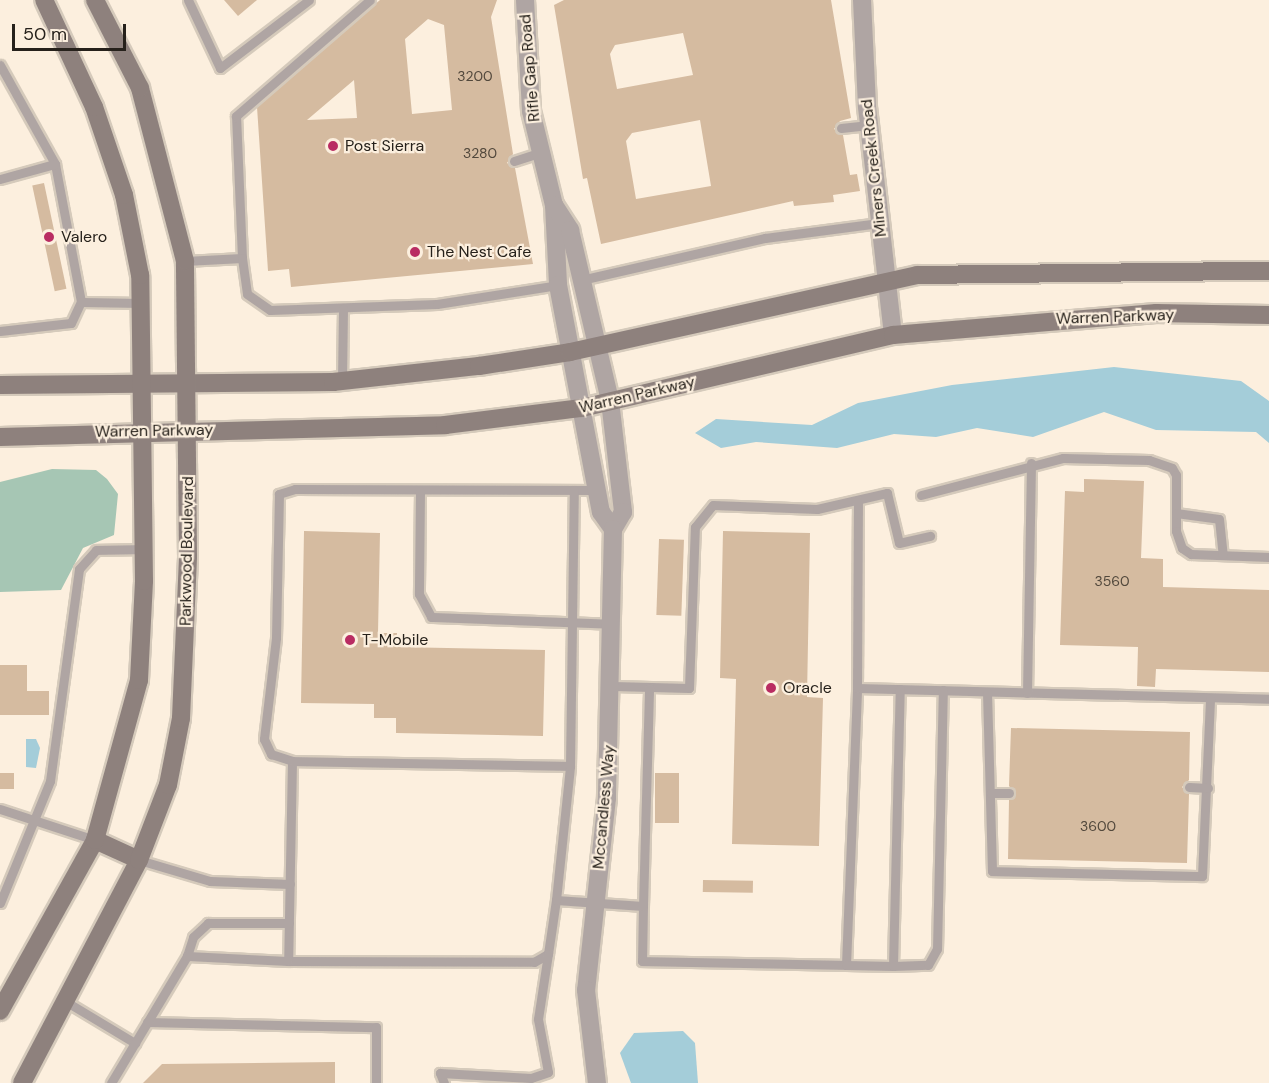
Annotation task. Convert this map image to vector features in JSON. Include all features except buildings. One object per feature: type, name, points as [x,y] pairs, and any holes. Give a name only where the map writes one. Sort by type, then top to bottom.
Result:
[{"type":"main road","points":[[0,1011],[95,840],[139,680],[145,431],[142,303],[124,195],[94,107],[44,0]]},
{"type":"main road","name":"Parkwood Boulevard","points":[[22,1083],[139,860],[168,785],[181,718],[188,430],[184,261],[141,87],[95,0]]},
{"type":"main road","points":[[0,385],[342,381],[570,352],[885,280],[1017,271],[1269,271]]},
{"type":"main road","name":"Warren Parkway","points":[[0,437],[145,431],[445,425],[582,408],[893,335],[1146,314],[1269,315]]},
{"type":"main road","points":[[95,840],[139,860]]},
{"type":"street","name":"Rifle Gap Road","points":[[525,0],[531,111],[554,205],[558,285],[582,408]]},
{"type":"street","name":"Miners Creek Road","points":[[862,0],[869,125],[893,335]]},
{"type":"street","name":"Rifle Gap Road","points":[[554,205],[570,230],[610,401]]},
{"type":"street","name":"Mccandless Way","points":[[597,1083],[586,1013],[594,902],[608,798],[613,687],[614,529],[623,512],[610,401]]},
{"type":"street","points":[[582,408],[600,512],[614,529]]},
{"type":"lane","points":[[188,0],[220,68],[309,0]]},
{"type":"lane","points":[[370,0],[236,117],[245,290],[259,307],[343,308],[437,304],[558,285]]},
{"type":"lane","points":[[0,65],[55,164],[81,302],[71,323],[0,331]]},
{"type":"lane","points":[[842,128],[869,125]]},
{"type":"lane","points":[[514,161],[541,153]]},
{"type":"lane","points":[[0,179],[55,164]]},
{"type":"lane","points":[[581,280],[765,238],[879,224]]},
{"type":"lane","points":[[184,261],[242,258]]},
{"type":"lane","points":[[81,302],[142,303]]},
{"type":"lane","points":[[342,381],[343,308]]},
{"type":"lane","points":[[921,495],[1032,463],[1064,458],[1162,463],[1176,475],[1176,513],[1182,548],[1223,555],[1269,556]]},
{"type":"lane","points":[[1027,693],[1032,463]]},
{"type":"lane","points":[[570,766],[292,761],[271,754],[264,739],[276,638],[279,494],[295,489],[597,490]]},
{"type":"lane","points":[[444,1083],[440,1073],[531,1078],[548,1072],[538,1019],[556,900],[570,766],[575,623],[574,490]]},
{"type":"lane","points":[[420,491],[419,594],[431,617],[612,624]]},
{"type":"lane","points":[[613,687],[689,688],[695,527],[702,512],[713,505],[817,510],[887,493],[899,543],[930,536]]},
{"type":"lane","points":[[846,965],[857,688],[858,500]]},
{"type":"lane","points":[[1176,513],[1219,519],[1223,555]]},
{"type":"lane","points":[[0,903],[50,781],[80,569],[96,550],[143,549]]},
{"type":"lane","points":[[649,688],[642,961],[893,966],[928,965],[937,949],[943,690]]},
{"type":"lane","points":[[857,688],[1269,699]]},
{"type":"lane","points":[[893,966],[900,689]]},
{"type":"lane","points":[[987,692],[992,871],[1202,876],[1208,788],[1210,698]]},
{"type":"lane","points":[[288,961],[292,761]]},
{"type":"lane","points":[[1189,787],[1208,788]]},
{"type":"lane","points":[[991,793],[1009,793]]},
{"type":"lane","points":[[0,809],[95,840]]},
{"type":"lane","points":[[139,860],[210,881],[290,884]]},
{"type":"lane","points":[[556,900],[643,906]]},
{"type":"lane","points":[[111,1083],[187,956],[193,937],[208,923],[289,923]]},
{"type":"lane","points":[[187,956],[288,961],[534,962],[548,954]]},
{"type":"lane","points":[[65,1001],[135,1043]]},
{"type":"lane","points":[[147,1022],[376,1027],[376,1083]]},
{"type":"green space","points":[[52,469],[96,470],[107,479],[118,494],[114,535],[83,548],[61,590],[0,592],[0,482]]},
{"type":"water","points":[[1114,367],[1241,381],[1269,401],[1269,443],[1256,432],[1156,430],[1104,412],[1033,437],[977,428],[936,437],[894,434],[837,448],[756,442],[721,448],[695,433],[716,419],[812,425],[858,403],[952,385]]},
{"type":"water","points":[[26,739],[36,739],[40,748],[36,768],[26,767]]},
{"type":"water","points":[[683,1031],[695,1043],[698,1083],[631,1083],[620,1053],[634,1033]]},
{"type":"place","name":"Post Sierra","points":[[333,146]]},
{"type":"place","name":"Valero","points":[[49,237]]},
{"type":"place","name":"The Nest Cafe","points":[[415,252]]},
{"type":"place","name":"T-Mobile","points":[[350,640]]},
{"type":"place","name":"Oracle","points":[[771,688]]}]
